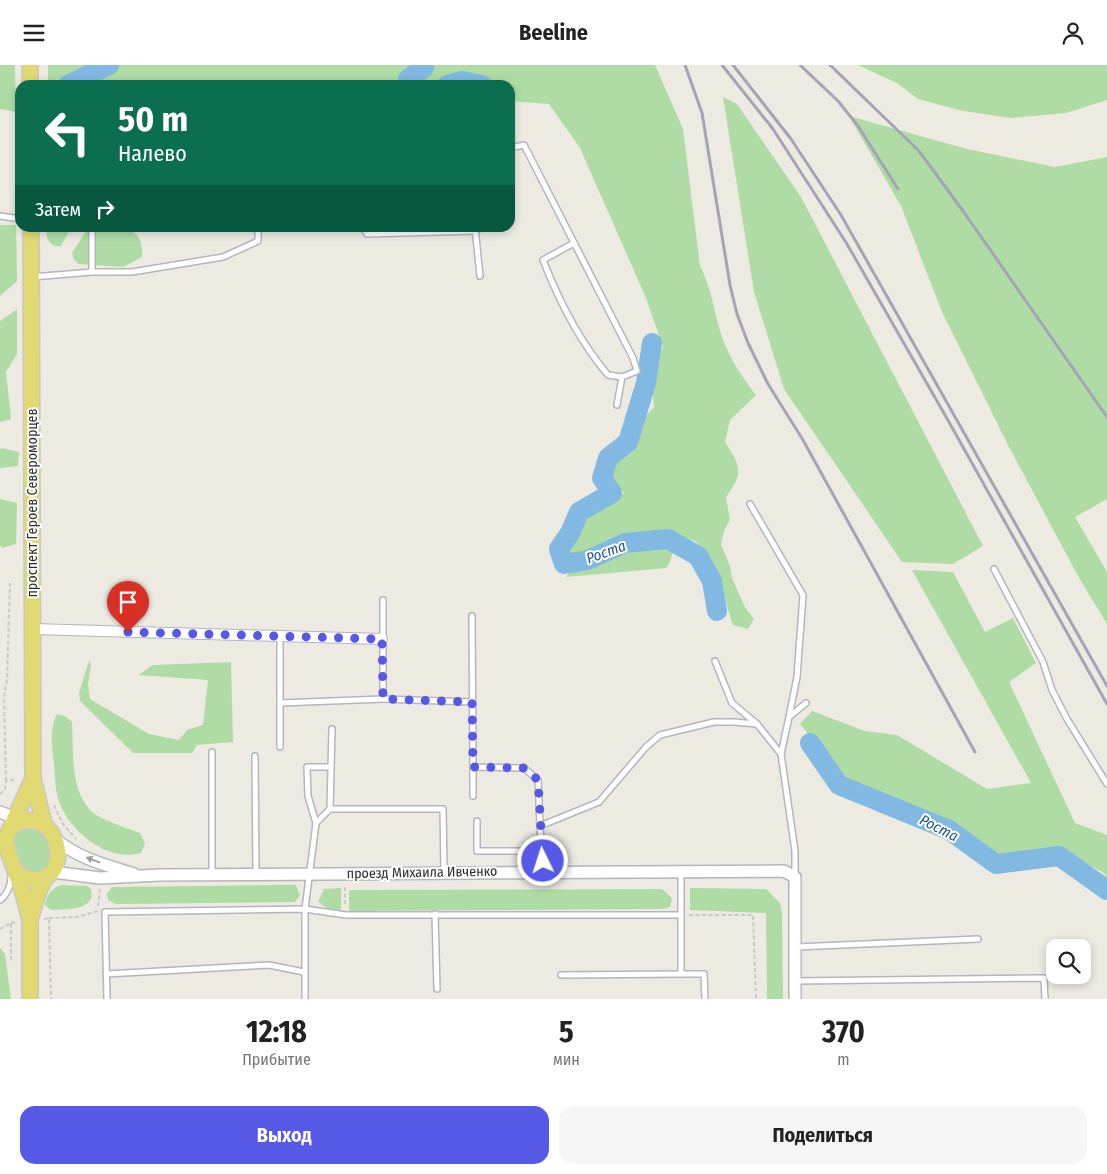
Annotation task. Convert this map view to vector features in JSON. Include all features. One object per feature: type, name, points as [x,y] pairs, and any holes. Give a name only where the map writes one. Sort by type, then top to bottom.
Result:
[{"type":"main road","points":[[30,65],[30,80]]},
{"type":"main road","name":"проспект Героев Североморцев","points":[[30,232],[33,778],[44,824],[53,837],[58,861],[39,890],[30,920]]},
{"type":"main road","name":"проспект Героев Североморцев","points":[[30,999],[30,920],[23,893],[9,861],[6,838],[16,822],[33,778]]},
{"type":"main road","points":[[16,822],[29,819],[44,824]]},
{"type":"main road","points":[[9,861],[23,877],[30,879],[50,875]]},
{"type":"street","points":[[32,629],[382,639]]},
{"type":"street","points":[[0,812],[16,822]]},
{"type":"street","points":[[53,837],[77,854],[138,875]]},
{"type":"street","name":"проезд Михаила Ивченко","points":[[50,875],[100,878],[138,875],[681,870],[784,871],[795,877]]},
{"type":"street","points":[[795,877],[795,999]]},
{"type":"lane","points":[[515,147],[524,145],[633,358],[637,371],[622,377],[608,375],[593,357],[555,290],[542,260],[574,243]]},
{"type":"lane","points":[[0,216],[15,218]]},
{"type":"lane","points":[[92,232],[92,271]]},
{"type":"lane","points":[[31,277],[92,271],[132,272],[223,257],[258,241],[258,232]]},
{"type":"lane","points":[[366,232],[367,234],[411,232]]},
{"type":"lane","points":[[476,232],[480,276]]},
{"type":"lane","points":[[617,405],[622,377]]},
{"type":"lane","points":[[750,504],[803,595],[797,677],[781,754],[795,851],[795,877]]},
{"type":"lane","points":[[994,569],[1042,662],[1052,691],[1107,784]]},
{"type":"lane","points":[[383,600],[383,699]]},
{"type":"lane","points":[[472,616],[473,796]]},
{"type":"lane","points":[[280,637],[280,747]]},
{"type":"lane","points":[[715,661],[732,703],[757,724],[781,754]]},
{"type":"lane","points":[[280,703],[383,699],[472,702]]},
{"type":"lane","points":[[788,717],[806,703]]},
{"type":"lane","points":[[540,826],[599,803],[646,747],[660,735],[714,722],[734,721],[757,724]]},
{"type":"lane","points":[[316,823],[330,809],[332,729]]},
{"type":"lane","points":[[212,752],[212,874]]},
{"type":"lane","points":[[255,756],[256,874]]},
{"type":"lane","points":[[305,999],[305,909],[316,823],[308,796],[307,767],[331,767]]},
{"type":"lane","points":[[473,767],[524,768],[538,780],[544,871]]},
{"type":"lane","points":[[330,809],[443,809],[444,872]]},
{"type":"lane","points":[[477,821],[477,851],[542,851]]},
{"type":"lane","points":[[0,900],[4,897],[11,882],[9,861]]},
{"type":"lane","points":[[681,870],[681,974]]},
{"type":"lane","points":[[107,999],[104,912],[305,909],[346,915],[681,915]]},
{"type":"lane","points":[[435,914],[437,989]]},
{"type":"lane","points":[[795,947],[978,939]]},
{"type":"lane","points":[[106,974],[269,965],[304,972]]},
{"type":"lane","points":[[561,975],[704,974],[704,999]]},
{"type":"lane","points":[[795,981],[1044,978],[1045,999]]},
{"type":"path","points":[[6,781],[4,696],[7,679],[10,583]]},
{"type":"path","points":[[345,887],[346,915]]},
{"type":"path","points":[[681,915],[753,915],[756,999]]},
{"type":"path","points":[[0,929],[10,923],[10,963]]},
{"type":"green space","points":[[0,65],[15,65],[15,112],[0,109]]},
{"type":"green space","points":[[48,65],[655,65],[683,129],[700,266],[710,292],[725,345],[756,395],[730,420],[725,442],[737,463],[738,475],[726,497],[730,520],[724,531],[721,545],[738,592],[745,607],[754,619],[748,629],[733,625],[720,581],[711,559],[696,542],[690,539],[685,538],[678,541],[666,568],[566,577],[579,553],[568,556],[574,539],[588,518],[624,493],[610,477],[617,460],[630,450],[636,427],[654,407],[651,374],[663,347],[646,298],[580,148],[549,104],[515,101],[515,80],[48,80]]},
{"type":"green space","points":[[858,65],[1107,65],[1107,100],[1066,113],[1011,118],[963,111],[918,99],[897,83]]},
{"type":"green space","points":[[723,97],[737,104],[801,197],[983,546],[953,564],[902,562],[784,389],[754,292]]},
{"type":"green space","points":[[849,116],[967,149],[1055,167],[1107,157],[1107,499],[1075,517],[1107,572],[1107,624],[1078,576],[1008,445],[942,312],[901,206]]},
{"type":"green space","points":[[0,225],[15,225],[17,281],[0,296]]},
{"type":"green space","points":[[47,232],[69,232],[61,246],[51,244]]},
{"type":"green space","points":[[85,232],[133,232],[142,245],[142,257],[123,267],[79,264],[74,260],[72,253]]},
{"type":"green space","points":[[17,309],[17,354],[6,372],[11,419],[0,422],[0,321]]},
{"type":"green space","points":[[0,449],[19,452],[18,466],[0,468]]},
{"type":"green space","points":[[0,499],[17,503],[16,544],[2,548],[0,545]]},
{"type":"green space","points":[[912,570],[953,572],[985,632],[1013,618],[1036,663],[1009,682],[1075,823],[1107,835],[1107,878],[1104,873],[1058,849],[998,858],[949,825],[856,793],[800,724],[812,711],[865,731],[897,735],[987,789],[1031,783]]},
{"type":"green space","points":[[89,661],[91,664],[88,685],[90,699],[149,734],[179,740],[187,730],[203,725],[208,680],[139,675],[153,665],[231,662],[233,742],[197,745],[192,753],[133,753],[80,701],[79,693]]},
{"type":"green space","points":[[57,714],[65,716],[72,722],[74,769],[79,791],[84,802],[91,811],[100,817],[140,833],[145,843],[141,853],[128,855],[102,848],[79,832],[63,810],[56,790],[52,745],[52,732]]},
{"type":"green space","points":[[24,825],[41,830],[50,846],[50,864],[42,870],[35,872],[19,866],[13,839],[18,830]]},
{"type":"green space","points":[[61,885],[87,886],[91,889],[92,896],[85,905],[71,909],[51,910],[45,905],[47,898],[52,890]]},
{"type":"green space","points":[[296,885],[300,895],[295,902],[116,904],[108,900],[107,893],[112,887]]},
{"type":"green space","points":[[341,888],[341,910],[328,909],[318,902],[324,889]]},
{"type":"green space","points":[[690,888],[766,889],[780,903],[782,914],[783,999],[767,999],[766,913],[690,910]]},
{"type":"green space","points":[[662,889],[672,898],[670,907],[662,909],[349,911],[349,890]]},
{"type":"green space","points":[[0,948],[5,954],[11,999],[0,999]]},
{"type":"waterway","name":"Роста","points":[[78,80],[109,65]]},
{"type":"waterway","name":"Роста","points":[[409,80],[424,68],[421,65]]},
{"type":"waterway","name":"Роста","points":[[652,343],[646,383],[628,442],[608,458],[602,478],[612,493],[579,512],[570,533],[559,549],[564,564],[588,560],[625,543],[668,539],[698,556],[712,581],[717,611]]},
{"type":"waterway","name":"Роста","points":[[810,743],[839,785],[949,830],[996,864],[1059,856],[1107,890]]},
{"type":"railway","points":[[685,65],[702,113],[730,285],[737,314],[748,343],[768,384],[803,440],[975,752]]},
{"type":"railway","points":[[722,65],[773,129],[847,244],[1107,704]]},
{"type":"railway","points":[[733,65],[791,139],[841,215],[1107,686]]},
{"type":"railway","points":[[800,65],[838,101],[858,126],[898,189]]},
{"type":"railway","points":[[830,65],[919,151],[1107,417]]},
{"type":"route","points":[[128,632],[382,639],[383,699],[472,702],[473,767],[524,768],[538,780],[543,861]]}]
